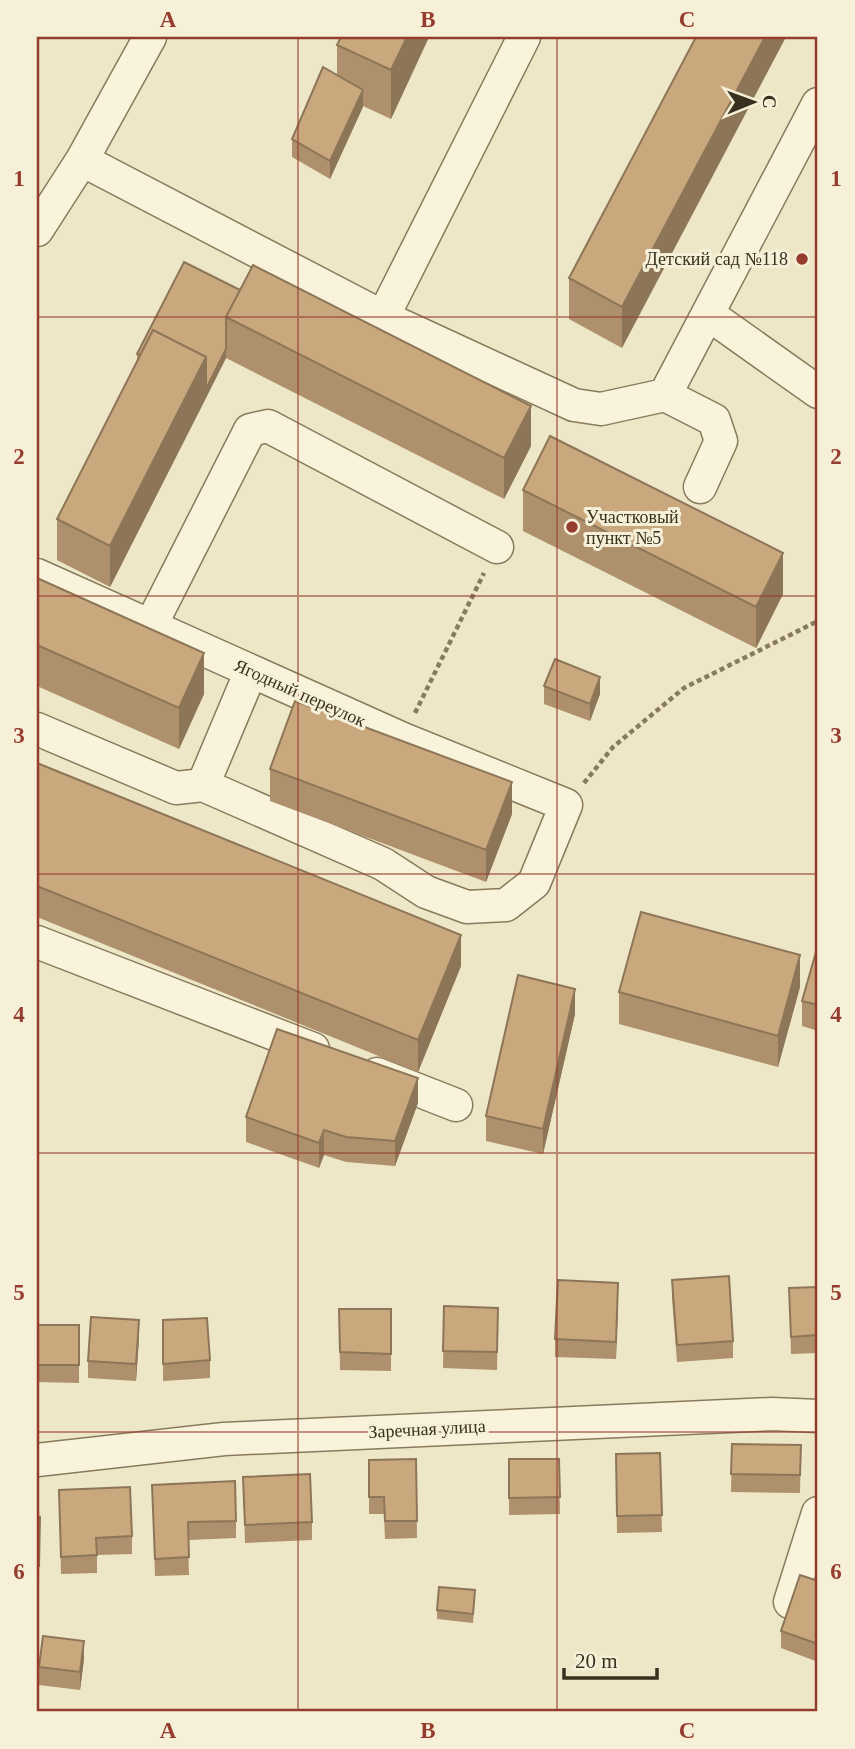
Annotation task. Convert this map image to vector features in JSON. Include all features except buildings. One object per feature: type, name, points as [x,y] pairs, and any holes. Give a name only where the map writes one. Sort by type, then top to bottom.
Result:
[{"type":"street","points":[[37,229],[82,160],[150,37]]},
{"type":"street","points":[[383,317],[524,37]]},
{"type":"street","points":[[665,395],[818,104]]},
{"type":"street","points":[[82,160],[383,317],[574,405],[601,409],[665,395],[714,420],[722,441],[700,486]]},
{"type":"street","points":[[708,314],[818,392]]},
{"type":"street","points":[[150,627],[250,430],[268,426],[496,547]]},
{"type":"street","name":"Ягодный переулок","points":[[37,575],[403,739],[566,805]]},
{"type":"street","points":[[203,785],[251,671]]},
{"type":"street","points":[[37,729],[176,788],[203,785],[383,864],[426,892],[467,907],[506,905],[534,883],[566,805]]},
{"type":"street","points":[[37,942],[456,1105]]},
{"type":"street","name":"Заречная улица","points":[[37,1460],[224,1438],[772,1414],[818,1416]]},
{"type":"street","points":[[790,1602],[818,1513]]},
{"type":"path","points":[[403,739],[496,547]]},
{"type":"path","points":[[566,805],[613,747],[684,688],[818,621]]},
{"type":"place","name":"Детский сад №118","points":[[802,259]]},
{"type":"place","name":"Участковый пункт №5","points":[[572,527]]}]
